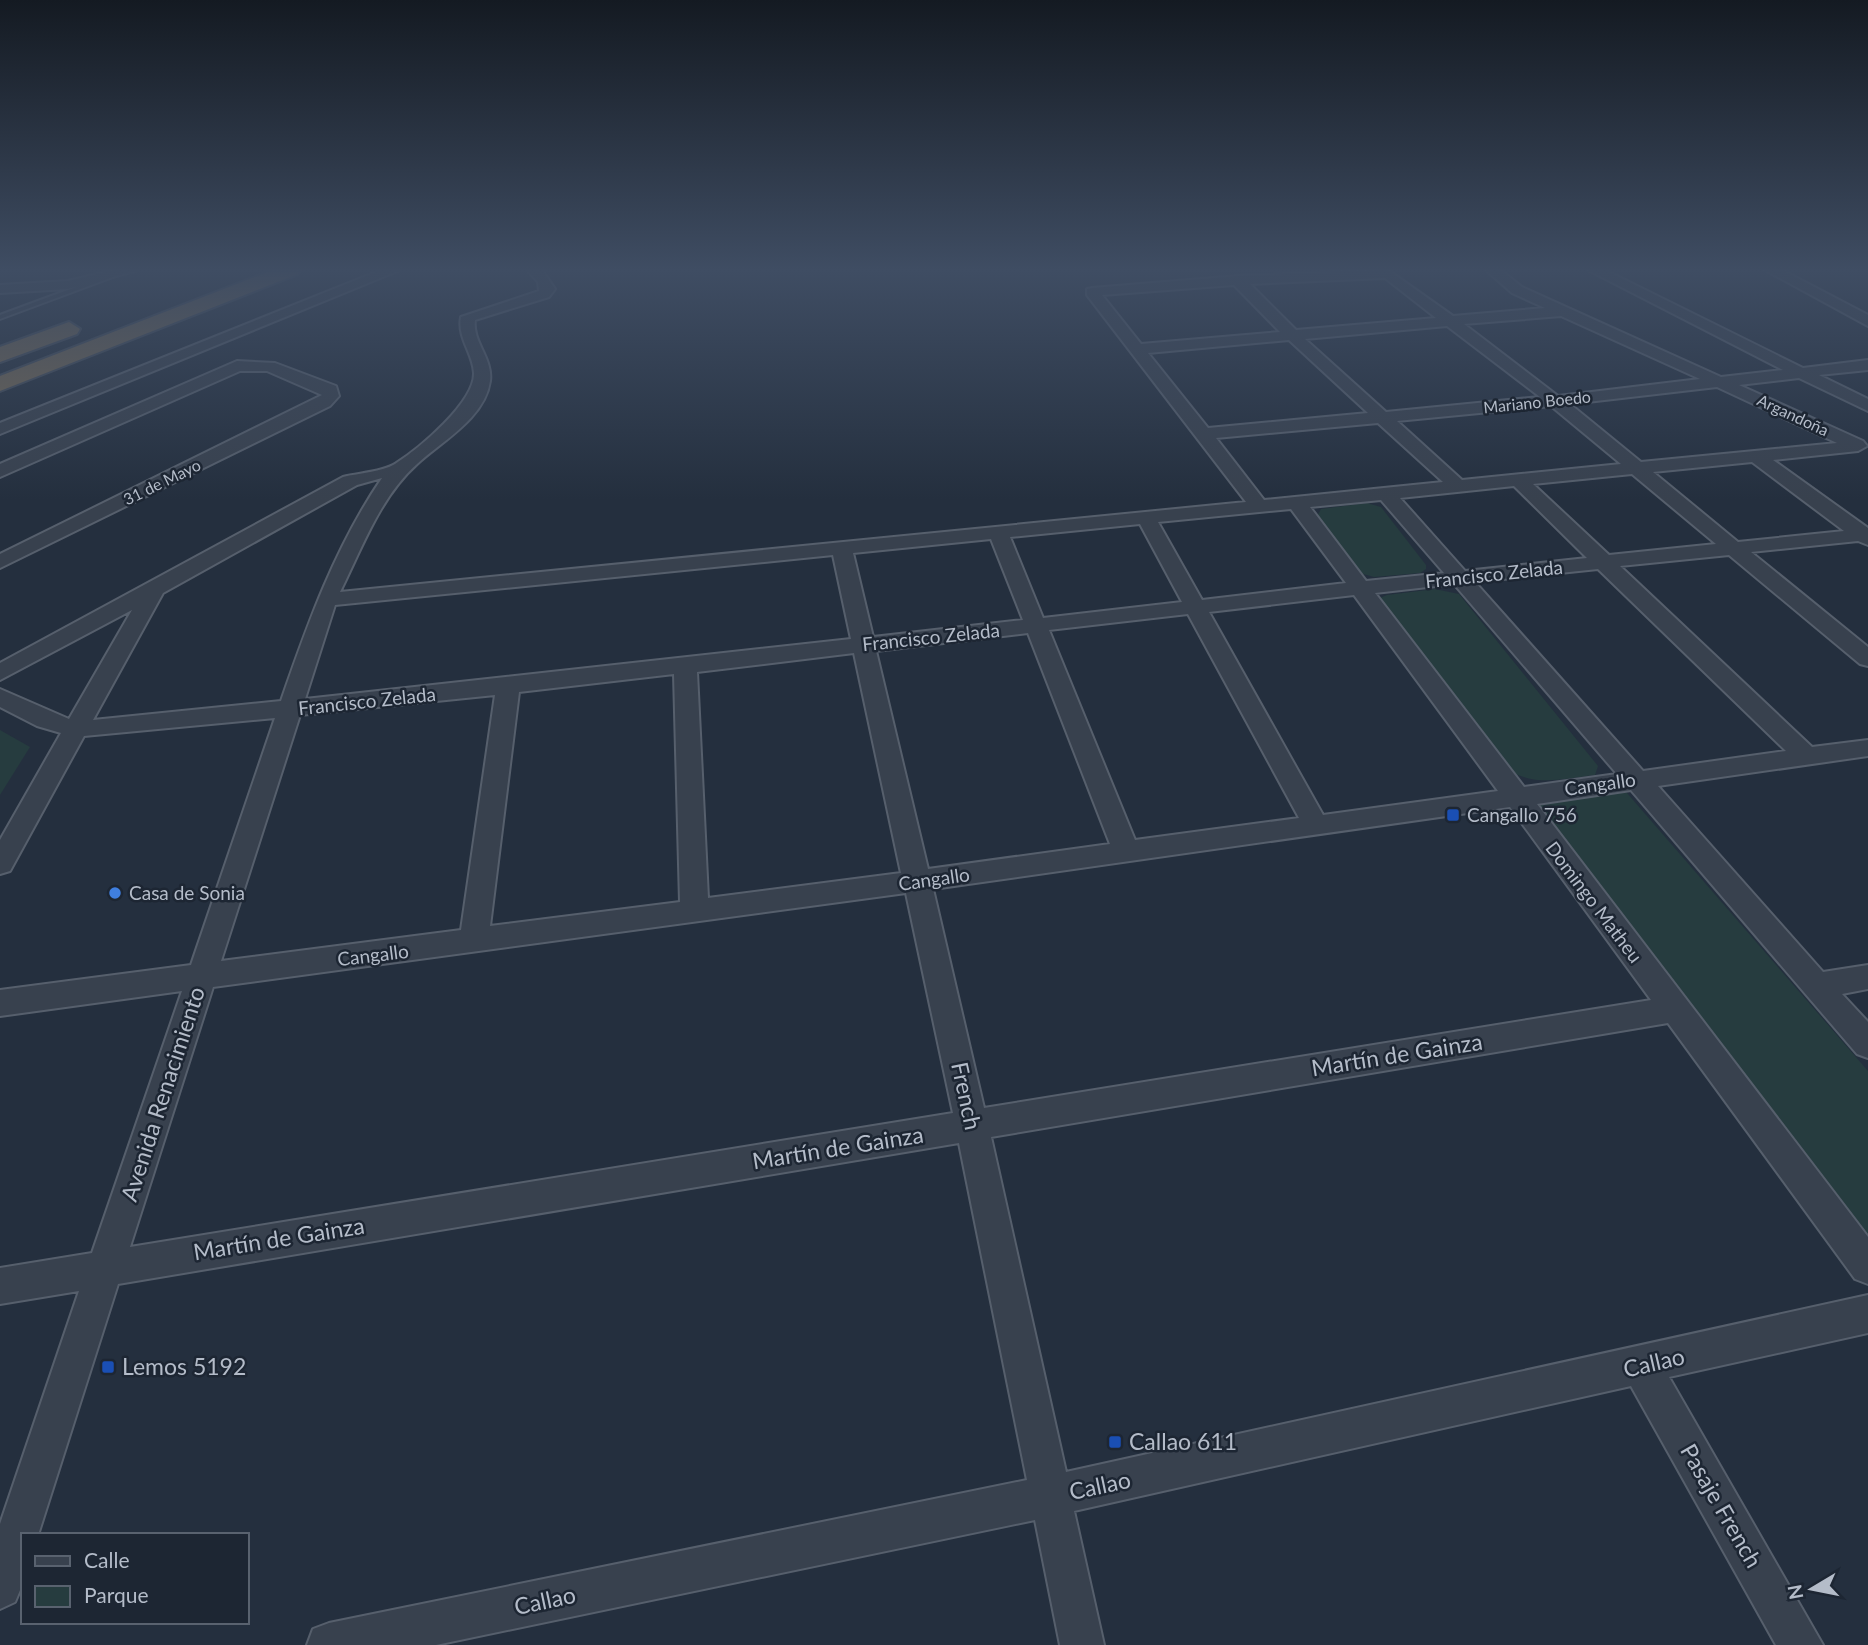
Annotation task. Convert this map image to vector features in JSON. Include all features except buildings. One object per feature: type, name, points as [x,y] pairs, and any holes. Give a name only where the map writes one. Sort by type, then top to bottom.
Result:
[{"type":"highway","points":[[0,355],[22,347]]},
{"type":"highway","points":[[0,384],[95,347]]},
{"type":"street","points":[[0,429],[203,347]]},
{"type":"street","name":"Avenida Renacimiento","points":[[0,1587],[326,600],[377,502],[402,468],[461,417],[477,395],[484,378],[482,363],[475,347]]},
{"type":"street","points":[[1137,349],[1160,347]]},
{"type":"street","points":[[1305,347],[1460,488]]},
{"type":"street","points":[[1484,347],[1555,401],[1868,659]]},
{"type":"street","name":"Argandoña","points":[[1644,347],[1863,448]]},
{"type":"street","points":[[1748,347],[1868,406]]},
{"type":"street","points":[[1137,349],[1261,507]]},
{"type":"street","name":"Mariano Boedo","points":[[1205,434],[1555,401],[1868,365]]},
{"type":"street","name":"31 de Mayo","points":[[0,471],[237,366],[268,366],[330,390],[331,396],[324,402],[0,562]]},
{"type":"street","points":[[326,600],[1863,448]]},
{"type":"street","points":[[1757,457],[1866,536]]},
{"type":"street","points":[[0,673],[350,481],[402,468]]},
{"type":"street","points":[[1520,482],[1806,756]]},
{"type":"street","points":[[1387,495],[1868,1044]]},
{"type":"street","name":"Domingo Matheu","points":[[1297,503],[1868,1266]]},
{"type":"street","points":[[1146,518],[1315,824]]},
{"type":"street","points":[[998,532],[1126,850]]},
{"type":"street","name":"Francisco Zelada","points":[[0,697],[55,725],[77,730],[508,686],[1359,588],[1866,536]]},
{"type":"street","name":"French","points":[[842,548],[972,1126],[1082,1645]]},
{"type":"street","points":[[0,864],[12,820],[77,730],[154,589]]},
{"type":"street","points":[[685,666],[694,911]]},
{"type":"street","points":[[474,942],[508,686]]},
{"type":"street","name":"Cangallo","points":[[0,1003],[474,942],[1868,748]]},
{"type":"street","points":[[1819,985],[1868,977]]},
{"type":"street","name":"Martín de Gainza","points":[[0,1286],[1676,1009]]},
{"type":"street","name":"Callao","points":[[329,1645],[1051,1496],[1641,1367],[1868,1314]]},
{"type":"street","name":"Pasaje French","points":[[1641,1367],[1801,1645]]},
{"type":"green space","points":[[1367,503],[1381,507],[1426,565],[1426,569],[1420,573],[1374,577],[1356,572],[1315,520],[1321,509]]},
{"type":"green space","points":[[1435,589],[1459,594],[1598,766],[1595,775],[1536,780],[1513,773],[1502,766],[1380,604],[1380,598],[1387,595]]},
{"type":"green space","points":[[0,730],[30,747],[0,795]]},
{"type":"green space","points":[[1617,791],[1627,793],[1868,1071],[1868,1245],[1537,806]]},
{"type":"place","name":"Cangallo 756","points":[[1453,815]]},
{"type":"place","name":"Casa de Sonia","points":[[115,893]]},
{"type":"place","name":"Lemos 5192","points":[[108,1367]]},
{"type":"place","name":"Callao 611","points":[[1115,1442]]}]
